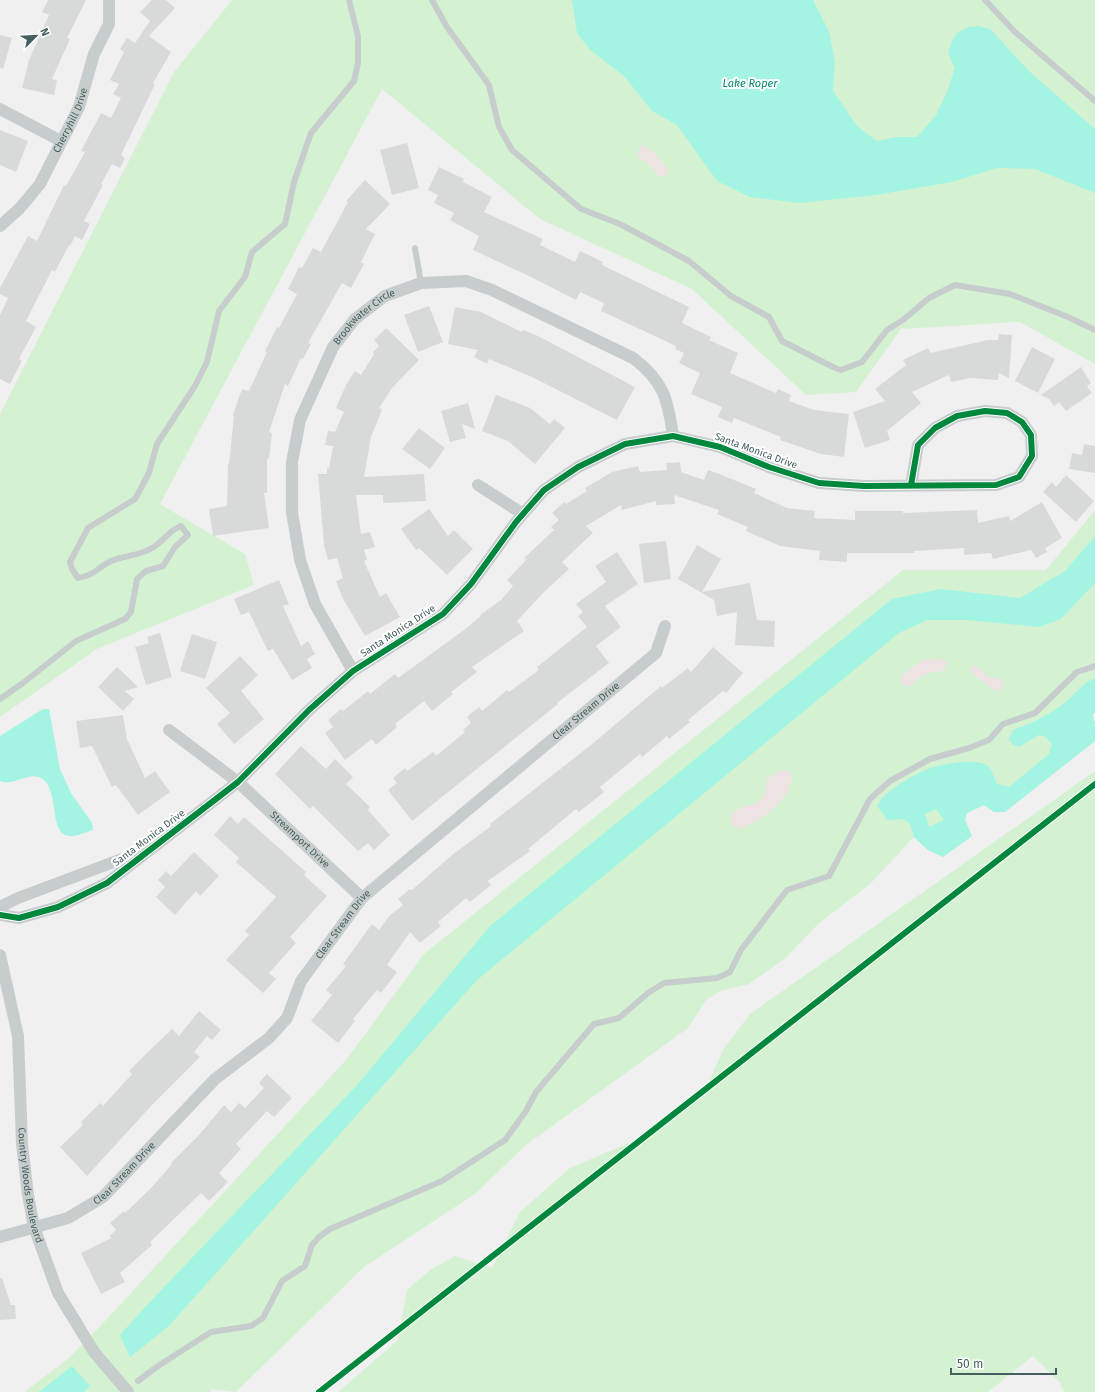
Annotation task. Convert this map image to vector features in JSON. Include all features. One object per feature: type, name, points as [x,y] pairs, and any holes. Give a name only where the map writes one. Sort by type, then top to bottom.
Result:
[{"type":"street","name":"Cherryhill Drive","points":[[0,226],[20,208],[40,184],[79,107],[94,54],[109,24],[109,0]]},
{"type":"street","points":[[0,109],[62,141]]},
{"type":"street","name":"Brookwater Circle","points":[[353,671],[315,604],[300,560],[292,512],[292,462],[300,420],[333,347],[355,318],[385,296],[422,283],[466,282],[492,290],[633,358],[647,369],[661,388],[669,406],[673,436]]},
{"type":"street","name":"Santa Monica Drive","points":[[0,915],[19,918],[58,907],[107,883],[238,782],[309,710],[353,671],[442,614],[471,584],[523,514],[544,490],[578,467],[625,444],[673,436],[720,447],[769,467],[819,483],[864,486],[996,485],[1018,477],[1032,456],[1031,435],[1022,422],[1007,413],[985,411],[957,416],[935,428],[918,445],[911,485]]},
{"type":"street","points":[[478,485],[523,514]]},
{"type":"street","name":"Clear Stream Drive","points":[[0,1237],[68,1218],[103,1197],[215,1079],[269,1038],[287,1018],[301,981],[362,898],[656,653],[665,626]]},
{"type":"street","name":"Streamport Drive","points":[[169,730],[238,782],[362,898]]},
{"type":"street","name":"Santa Monica Drive","points":[[0,907],[31,893],[155,846]]},
{"type":"street","name":"Country Woods Boulevard","points":[[0,955],[18,1036],[22,1144],[28,1195],[34,1227],[58,1293],[94,1352],[128,1392]]},
{"type":"lane","points":[[0,699],[23,683],[76,641],[125,619],[130,612],[137,579],[146,571],[163,566],[175,546],[187,537],[188,534],[181,526],[174,528],[154,547],[139,555],[111,561],[90,576],[78,578],[72,569],[70,562],[88,528],[135,499],[149,473],[157,444],[195,386],[207,362],[219,311],[245,277],[252,252],[285,224],[294,182],[311,133],[354,81],[358,63],[358,36],[349,0]]},
{"type":"lane","points":[[432,0],[447,27],[489,85],[499,127],[512,150],[581,209],[620,224],[689,261],[731,296],[768,317],[782,341],[833,368],[841,370],[862,362],[887,330],[903,320],[929,298],[955,285],[1010,294],[1068,317],[1095,330]]},
{"type":"lane","points":[[985,0],[1015,32],[1095,101]]},
{"type":"lane","points":[[415,248],[422,283]]},
{"type":"lane","points":[[138,1381],[158,1366],[211,1332],[251,1326],[262,1318],[282,1281],[304,1266],[312,1245],[319,1237],[330,1229],[442,1181],[505,1140],[526,1111],[536,1092],[594,1024],[619,1018],[648,993],[664,983],[717,978],[730,972],[742,950],[787,890],[829,876],[870,799],[890,781],[930,759],[969,748],[989,740],[1003,724],[1035,713],[1077,672],[1095,666]]},
{"type":"shaded area","points":[[232,0],[1095,0],[1095,364],[1020,322],[901,329],[856,392],[806,395],[692,289],[540,219],[382,89],[160,504],[245,554],[254,585],[97,649],[0,717],[0,414],[174,72]]},
{"type":"shaded area","points":[[1095,510],[1095,713],[1092,715],[1095,723],[1095,741],[1005,812],[994,812],[984,805],[967,813],[965,820],[972,836],[943,857],[928,850],[914,837],[870,884],[818,924],[786,958],[749,984],[720,991],[706,1000],[688,1028],[526,1145],[475,1194],[364,1267],[236,1392],[211,1389],[210,1392],[24,1392],[68,1359],[104,1322],[346,1060],[424,954],[903,570],[1046,570]]},
{"type":"shaded area","points":[[1095,771],[1095,1392],[1064,1392],[1060,1383],[1033,1356],[988,1392],[338,1392],[398,1340],[407,1290],[430,1270],[455,1256],[492,1268],[520,1212],[570,1168],[638,1139],[705,1090],[724,1048],[750,1014]]},
{"type":"sand","points":[[642,145],[653,152],[666,167],[668,170],[665,177],[658,176],[651,166],[639,158],[637,152]]},
{"type":"sand","points":[[926,658],[944,660],[948,663],[942,671],[932,672],[925,675],[911,686],[903,686],[900,680],[905,672]]},
{"type":"sand","points":[[974,665],[979,667],[985,675],[1000,679],[1004,685],[1001,691],[993,690],[972,673],[969,670]]},
{"type":"sand","points":[[782,770],[789,771],[792,775],[787,793],[782,801],[767,814],[742,829],[732,826],[730,815],[743,806],[751,805],[760,801],[765,793],[767,778]]},
{"type":"water","name":"Lake Roper","points":[[572,0],[813,0],[829,31],[835,62],[833,91],[857,126],[877,141],[898,137],[917,137],[936,115],[947,92],[955,68],[948,53],[952,41],[958,32],[969,27],[978,26],[990,29],[1030,72],[1095,129],[1095,193],[1035,169],[997,168],[952,182],[876,195],[800,203],[750,197],[717,181],[677,125],[652,111],[624,76],[590,50],[577,33]]},
{"type":"water","points":[[1095,536],[1095,583],[1061,619],[1039,627],[968,620],[927,620],[899,633],[477,980],[168,1327],[130,1357],[120,1335],[358,1084],[490,926],[892,599],[941,589],[1020,598],[1065,571]]},
{"type":"water","points":[[1095,678],[1095,713],[1092,715],[1095,723],[1095,741],[1005,812],[994,812],[984,805],[967,813],[965,820],[972,836],[943,857],[928,850],[914,837],[910,824],[903,819],[887,820],[877,806],[885,795],[910,778],[923,771],[946,764],[976,762],[983,764],[989,767],[997,784],[1009,787],[1049,754],[1052,744],[1046,737],[1039,735],[1019,747],[1013,745],[1009,739],[1013,730],[1051,712],[1065,702],[1082,686]],"holes":[[[936,809],[944,820],[929,827],[925,814]]]},
{"type":"water","points":[[43,709],[49,709],[60,769],[71,793],[92,823],[93,830],[75,836],[63,834],[59,828],[56,821],[49,786],[44,780],[34,776],[11,782],[0,781],[0,736]]},
{"type":"water","points":[[72,1366],[90,1386],[84,1392],[39,1392]]},
{"type":"building","points":[[48,0],[86,0],[67,38],[70,39],[52,79],[57,80],[54,95],[22,88],[29,60],[49,15],[42,12]]},
{"type":"building","points":[[152,0],[166,0],[175,8],[149,36],[171,52],[153,83],[155,84],[121,155],[125,158],[120,168],[112,164],[101,184],[103,185],[84,221],[90,224],[82,240],[75,236],[55,272],[52,270],[26,321],[36,327],[19,359],[22,361],[10,384],[0,379],[0,315],[8,298],[0,294],[0,288],[28,236],[37,241],[64,185],[66,186],[85,152],[81,151],[101,113],[111,118],[121,98],[113,94],[119,84],[110,80],[124,52],[120,49],[127,38],[135,43],[150,21],[140,12]]},
{"type":"building","points":[[0,35],[12,38],[3,69],[0,68]]},
{"type":"building","points":[[0,130],[28,141],[16,172],[0,165]]},
{"type":"building","points":[[407,143],[419,188],[392,195],[380,150]]},
{"type":"building","points":[[439,167],[464,179],[463,182],[492,197],[484,212],[543,239],[540,245],[575,262],[580,251],[603,262],[602,265],[689,307],[682,323],[711,337],[709,340],[738,353],[730,373],[776,393],[778,389],[791,395],[789,401],[814,410],[849,414],[844,457],[821,454],[780,440],[781,437],[734,418],[732,423],[718,417],[722,407],[691,394],[700,373],[679,363],[684,353],[675,349],[676,346],[601,311],[604,303],[580,292],[576,300],[473,250],[479,236],[450,220],[454,213],[434,203],[438,195],[428,190]]},
{"type":"building","points":[[365,180],[390,204],[366,229],[375,234],[361,262],[364,264],[351,288],[342,283],[308,343],[311,344],[303,359],[301,358],[288,386],[285,384],[269,432],[272,433],[269,459],[267,458],[267,493],[264,493],[269,528],[213,536],[209,509],[227,506],[228,464],[233,415],[242,389],[249,391],[267,352],[265,351],[277,327],[279,328],[297,294],[288,289],[299,267],[302,268],[313,248],[321,252],[348,202],[346,201]]},
{"type":"building","points":[[429,306],[443,342],[418,352],[404,315]]},
{"type":"building","points":[[455,307],[481,312],[522,332],[523,330],[538,336],[635,387],[617,420],[532,377],[489,359],[487,364],[474,357],[478,350],[448,344]]},
{"type":"building","points":[[386,328],[419,360],[392,388],[379,408],[382,410],[371,437],[364,477],[424,474],[426,501],[383,503],[383,495],[356,495],[361,534],[370,532],[375,547],[364,550],[367,560],[364,561],[380,597],[386,593],[400,617],[365,636],[342,597],[336,581],[343,578],[337,558],[328,560],[324,545],[318,474],[327,474],[327,468],[329,468],[333,446],[325,445],[328,431],[335,432],[344,412],[336,408],[346,385],[355,371],[361,375],[374,354],[373,352],[379,346],[374,340]]},
{"type":"building","points":[[999,334],[1012,335],[1009,378],[999,373],[998,380],[970,378],[951,382],[949,375],[912,392],[921,403],[887,431],[890,440],[865,448],[853,412],[885,401],[875,389],[906,365],[903,360],[928,348],[930,353],[988,340],[998,340]]},
{"type":"building","points":[[1032,347],[1055,359],[1038,393],[1015,381]]},
{"type":"building","points":[[1081,367],[1091,383],[1087,386],[1092,393],[1066,411],[1059,402],[1054,406],[1049,399],[1041,395]]},
{"type":"building","points":[[496,395],[530,408],[550,424],[554,419],[565,428],[535,464],[508,441],[482,431]]},
{"type":"building","points":[[468,403],[475,429],[462,424],[466,438],[450,442],[441,411]]},
{"type":"building","points":[[419,428],[445,448],[430,469],[402,449]]},
{"type":"building","points":[[1084,444],[1095,446],[1095,473],[1069,469],[1072,453],[1082,455]]},
{"type":"building","points":[[680,462],[681,472],[704,480],[708,470],[756,489],[754,493],[787,508],[815,511],[814,518],[855,520],[855,511],[903,511],[903,513],[977,510],[978,523],[1009,516],[1010,521],[1042,502],[1062,538],[1045,548],[1047,552],[1036,558],[1031,550],[993,559],[991,553],[964,555],[964,548],[914,551],[914,553],[847,553],[847,562],[819,560],[820,551],[780,546],[746,531],[748,527],[717,514],[719,510],[674,495],[675,504],[656,505],[656,501],[622,510],[621,505],[586,526],[593,533],[562,562],[569,569],[544,592],[517,621],[524,631],[472,667],[477,672],[451,692],[453,694],[432,711],[424,701],[395,724],[397,727],[376,745],[372,739],[345,760],[325,733],[333,727],[328,720],[341,709],[343,711],[368,691],[370,694],[395,674],[398,678],[464,630],[481,616],[480,615],[501,600],[513,586],[507,580],[526,560],[524,558],[554,530],[551,527],[559,520],[552,513],[564,502],[566,504],[587,491],[585,488],[612,472],[638,466],[640,472],[667,470],[666,463]]},
{"type":"building","points":[[1066,475],[1094,501],[1076,522],[1043,492],[1052,482],[1056,487]]},
{"type":"building","points":[[429,509],[448,536],[454,530],[473,549],[447,575],[419,548],[416,550],[401,529]]},
{"type":"building","points":[[666,541],[671,579],[644,583],[639,544]]},
{"type":"building","points":[[697,545],[721,559],[702,592],[750,583],[757,620],[775,621],[774,647],[735,645],[737,612],[717,616],[714,600],[678,579]]},
{"type":"building","points":[[617,552],[638,584],[605,606],[621,627],[596,646],[609,663],[557,703],[558,704],[412,821],[388,790],[397,783],[393,778],[405,768],[407,771],[433,752],[436,756],[465,732],[463,730],[471,723],[467,717],[479,707],[482,711],[507,690],[509,692],[539,670],[537,667],[587,627],[578,616],[583,612],[576,604],[606,582],[595,566]]},
{"type":"building","points":[[279,580],[289,604],[283,606],[301,646],[308,641],[315,654],[307,659],[312,668],[292,680],[273,649],[268,651],[249,612],[241,615],[234,599]]},
{"type":"building","points":[[160,633],[172,677],[146,685],[135,647],[149,643],[147,637]]},
{"type":"building","points":[[192,634],[217,642],[205,679],[180,671]]},
{"type":"building","points":[[713,647],[743,673],[726,693],[723,691],[688,720],[690,722],[669,739],[667,736],[642,757],[640,754],[600,787],[604,792],[579,812],[576,809],[528,849],[530,851],[488,881],[491,885],[470,902],[466,898],[438,922],[441,926],[420,943],[410,932],[387,965],[397,972],[381,993],[377,990],[353,1019],[355,1021],[338,1043],[311,1021],[332,995],[326,990],[346,966],[343,964],[372,924],[379,930],[389,916],[403,905],[398,899],[410,889],[412,890],[452,855],[491,826],[490,824],[591,745],[661,686],[662,688],[688,668],[691,672]]},
{"type":"building","points":[[240,656],[258,675],[241,691],[264,719],[234,744],[217,724],[230,713],[206,688]]},
{"type":"building","points":[[117,667],[138,687],[125,691],[134,699],[123,711],[98,687]]},
{"type":"building","points":[[123,715],[127,739],[145,778],[155,771],[170,792],[138,815],[116,785],[112,787],[92,746],[80,748],[76,721]]},
{"type":"building","points":[[301,746],[326,769],[335,759],[353,777],[346,784],[370,807],[368,810],[390,835],[374,850],[368,843],[358,851],[313,806],[310,809],[275,774]]},
{"type":"building","points":[[230,816],[238,824],[244,817],[306,872],[304,875],[327,896],[290,937],[296,943],[269,973],[276,979],[263,993],[226,960],[249,935],[245,931],[276,897],[236,862],[239,858],[214,835]]},
{"type":"building","points":[[194,852],[219,876],[200,896],[196,891],[175,915],[156,897],[165,887],[158,880],[166,871],[171,876]]},
{"type":"building","points":[[199,1011],[221,1030],[212,1040],[207,1036],[194,1052],[200,1057],[152,1105],[87,1176],[60,1147],[83,1125],[81,1122],[100,1103],[103,1106],[132,1074],[129,1071],[148,1052],[172,1029],[179,1036]]},
{"type":"building","points":[[267,1074],[292,1098],[274,1117],[267,1111],[236,1144],[241,1149],[219,1173],[228,1182],[209,1201],[201,1193],[150,1242],[152,1245],[120,1273],[125,1282],[101,1294],[81,1253],[111,1238],[109,1236],[116,1230],[110,1223],[124,1211],[125,1213],[151,1188],[172,1164],[171,1163],[199,1135],[224,1105],[231,1112],[239,1103],[245,1108],[264,1088],[259,1083]]},
{"type":"building","points":[[0,1278],[2,1278],[11,1305],[15,1305],[16,1319],[0,1320]]},
{"type":"cycle path","points":[[0,915],[19,918],[58,907],[107,883],[238,782],[309,710],[353,671],[443,614],[471,584],[516,522],[544,490],[578,467],[625,444],[673,436],[720,447],[769,467],[819,483],[864,486],[996,485],[1019,477],[1032,456],[1031,435],[1022,422],[1007,413],[985,411],[957,416],[935,428],[918,445],[911,485]]},
{"type":"cycle path","points":[[319,1392],[1095,784]]}]
